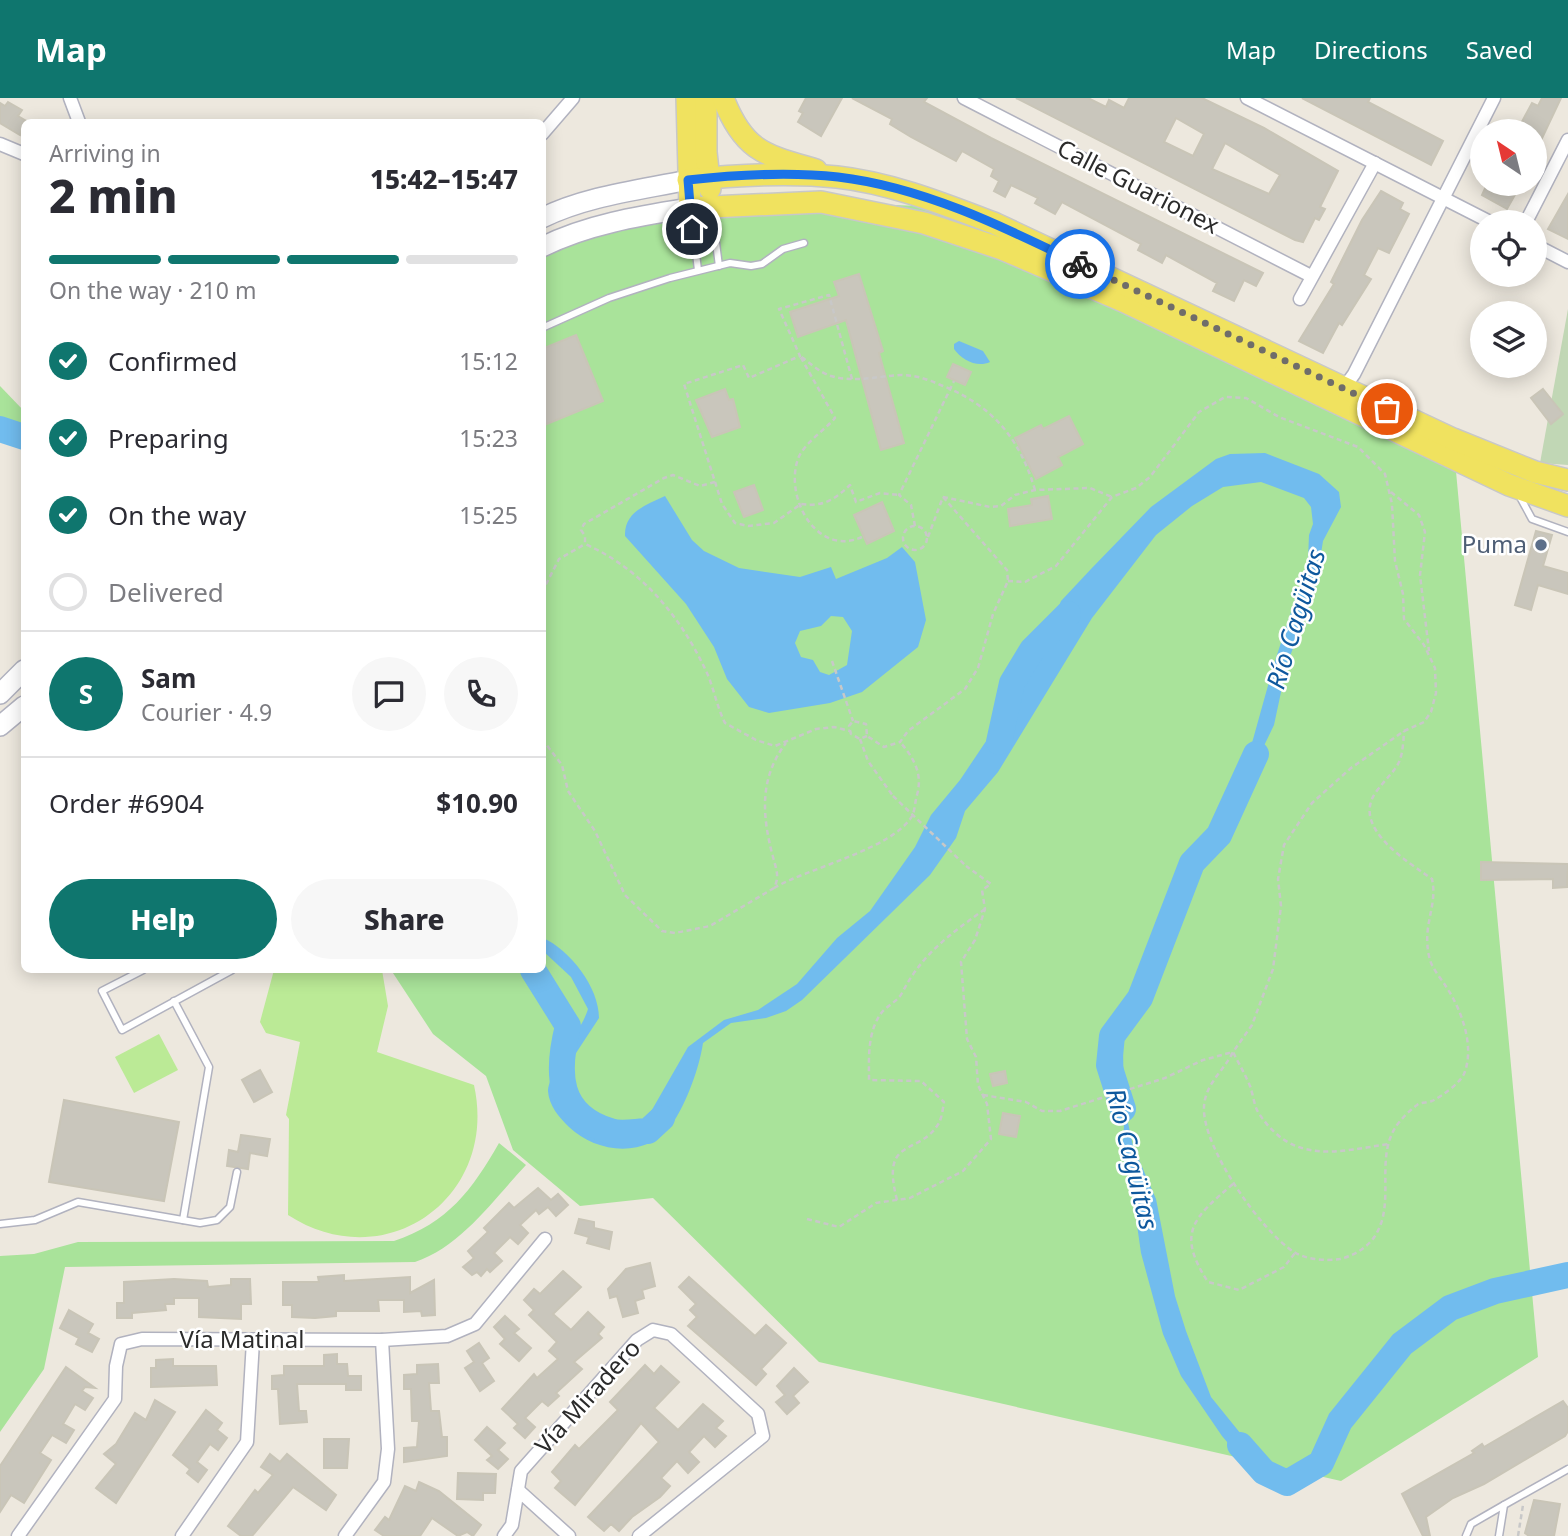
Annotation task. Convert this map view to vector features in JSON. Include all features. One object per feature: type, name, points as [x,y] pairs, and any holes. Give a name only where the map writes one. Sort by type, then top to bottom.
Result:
[{"type":"main road","points":[[687,98],[698,179],[712,205]]},
{"type":"main road","points":[[690,208],[698,179],[706,98]]},
{"type":"main road","points":[[723,98],[742,135],[760,153],[838,177],[926,198],[996,223],[1514,487],[1568,506]]},
{"type":"main road","points":[[546,216],[627,192],[698,179],[838,177]]},
{"type":"main road","points":[[546,245],[565,236],[632,218],[712,205],[821,202],[924,223],[1002,249],[1337,396],[1535,472],[1568,480]]},
{"type":"main road","points":[[0,694],[21,673]]},
{"type":"main road","points":[[0,726],[21,708]]},
{"type":"street","points":[[70,98],[78,119]]},
{"type":"street","points":[[546,129],[573,98]]},
{"type":"street","name":"Calle Guarionex","points":[[964,98],[1311,276]]},
{"type":"street","points":[[1247,98],[1470,212]]},
{"type":"street","points":[[1337,396],[1353,374],[1493,98]]},
{"type":"street","points":[[1532,210],[1568,140]]},
{"type":"street","points":[[0,144],[21,153]]},
{"type":"street","points":[[1300,299],[1375,163]]},
{"type":"street","points":[[1547,251],[1568,262]]},
{"type":"street","name":"Vía Matinal","points":[[19,1536],[115,1399],[116,1366],[121,1344],[142,1339],[382,1340],[447,1335],[475,1324],[545,1238]]},
{"type":"street","name":"Vía Miradero","points":[[504,1536],[512,1525],[521,1471],[637,1340],[653,1329],[671,1334],[758,1413],[763,1436],[639,1536]]},
{"type":"street","points":[[345,1536],[384,1482],[388,1449],[382,1340]]},
{"type":"street","points":[[182,1536],[247,1442],[253,1341]]},
{"type":"street","points":[[518,1490],[569,1536]]},
{"type":"lane","points":[[712,205],[719,266]]},
{"type":"lane","points":[[690,208],[698,270]]},
{"type":"lane","points":[[546,326],[609,298],[730,262],[751,266],[762,264],[783,249],[804,243]]},
{"type":"lane","points":[[1514,487],[1532,519],[1568,532]]},
{"type":"lane","points":[[137,973],[102,991],[122,1030],[226,973]]},
{"type":"lane","points":[[174,1001],[209,1067],[183,1220]]},
{"type":"lane","points":[[0,1224],[35,1220],[78,1202],[206,1223],[222,1217],[230,1208],[237,1172]]},
{"type":"lane","points":[[1466,1536],[1471,1524],[1568,1469]]},
{"type":"lane","points":[[1499,1536],[1504,1505]]},
{"type":"path","points":[[852,379],[830,295],[779,309],[800,356],[835,418],[797,458],[795,479],[807,523],[824,538],[845,542],[862,537]]},
{"type":"path","points":[[800,356],[830,376],[852,379],[916,377],[951,389],[982,406],[1007,430],[1029,470],[1035,490]]},
{"type":"path","points":[[800,356],[749,377],[743,365],[684,384],[728,513],[735,523],[748,526],[781,520],[801,504],[814,506],[830,502],[850,485],[856,502],[880,493],[899,495],[911,505],[915,526]]},
{"type":"path","points":[[899,495],[954,381]]},
{"type":"path","points":[[1008,581],[1026,582],[1056,566],[1112,497],[1136,488],[1150,477],[1199,411],[1225,397],[1246,398],[1279,417],[1358,447],[1385,474],[1404,619],[1435,668],[1436,693],[1431,712],[1423,723],[1404,731],[1351,768],[1312,803],[1284,845],[1278,879],[1281,906],[1273,969],[1252,1025],[1208,1087],[1204,1109],[1209,1130],[1233,1184],[1255,1215],[1295,1254],[1318,1260],[1352,1256],[1374,1237],[1386,1202],[1389,1144],[1395,1127],[1417,1104],[1432,1101],[1450,1089],[1463,1075],[1468,1051],[1464,1021],[1450,992],[1429,961],[1427,918],[1436,895],[1432,879],[1392,850],[1378,835],[1371,814],[1375,793],[1403,760],[1404,731]]},
{"type":"path","points":[[585,544],[585,536],[581,530],[584,524],[664,478],[673,475],[700,486],[716,482]]},
{"type":"path","points":[[943,497],[1002,506],[1015,495],[1035,490],[1090,488],[1112,497]]},
{"type":"path","points":[[1389,490],[1419,515],[1425,532],[1420,575],[1429,655]]},
{"type":"path","points":[[915,526],[905,531],[903,540],[906,547],[922,549],[943,497]]},
{"type":"path","points":[[867,736],[884,747],[900,742],[908,731],[965,689],[972,679],[1008,581],[1007,570],[943,497]]},
{"type":"path","points":[[915,526],[925,531],[927,538]]},
{"type":"path","points":[[546,584],[559,559],[585,544]]},
{"type":"path","points":[[585,544],[620,560],[661,600],[683,628],[709,677],[725,723],[766,745],[775,746],[816,729],[834,727],[850,731],[860,739],[868,761],[892,796],[966,866],[990,884],[982,890],[985,909],[975,940],[961,962],[967,1038],[976,1057],[978,1085],[990,1117],[991,1139],[963,1171],[910,1198],[876,1203],[839,1227],[807,1220]]},
{"type":"path","points":[[832,662],[853,721],[850,731]]},
{"type":"path","points":[[853,721],[866,724],[867,736]]},
{"type":"path","points":[[860,739],[867,736]]},
{"type":"path","points":[[774,888],[778,880],[766,828],[766,781],[777,755],[788,740]]},
{"type":"path","points":[[546,744],[562,765],[568,791],[591,823],[625,895],[662,931],[675,933],[710,926],[774,888],[883,841],[912,816],[920,786],[913,757],[900,742]]},
{"type":"path","points":[[897,1200],[891,1179],[894,1163],[905,1147],[925,1137],[939,1123],[944,1102],[921,1081],[869,1080],[869,1041],[882,1012],[901,996],[908,978],[928,953],[985,909]]},
{"type":"path","points":[[983,1095],[1026,1102],[1042,1111],[1060,1111],[1165,1078],[1203,1060],[1233,1052]]},
{"type":"path","points":[[1233,1052],[1251,1090],[1257,1110],[1279,1138],[1299,1149],[1331,1152],[1389,1144]]},
{"type":"path","points":[[1233,1184],[1205,1209],[1191,1229],[1189,1244],[1195,1261],[1208,1282],[1240,1290],[1284,1267],[1295,1254]]},
{"type":"path","points":[[1518,1536],[1523,1504]]},
{"type":"green space","points":[[867,204],[921,206],[967,221],[1453,439],[1538,1357],[1341,1481],[819,1362],[653,1198],[580,1206],[513,1150],[486,1076],[433,1034],[393,973],[546,973],[546,250],[620,223]]},
{"type":"green space","points":[[1568,309],[1568,465],[1540,463]]},
{"type":"green space","points":[[0,386],[21,408],[21,436],[0,429]]},
{"type":"green space","points":[[273,973],[382,973],[388,1006],[377,1052],[474,1085],[477,1126],[469,1162],[452,1192],[427,1216],[396,1231],[362,1237],[325,1232],[288,1215],[289,1119],[286,1115],[300,1042],[266,1033],[260,1022]]},
{"type":"green space","points":[[159,1034],[178,1070],[134,1093],[115,1057]]},
{"type":"green space","points":[[499,1143],[526,1165],[462,1234],[432,1255],[415,1262],[65,1267],[44,1369],[0,1432],[0,1256],[34,1254],[78,1242],[394,1241],[429,1225],[457,1203],[479,1176]]},
{"type":"water","points":[[959,341],[983,351],[990,362],[980,364],[965,360],[954,349],[954,344]]},
{"type":"water","points":[[1265,453],[1319,474],[1339,492],[1341,507],[1323,541],[1315,591],[1287,664],[1274,725],[1244,787],[1237,784],[1245,768],[1274,664],[1308,560],[1309,535],[1313,524],[1311,507],[1304,498],[1261,482],[1223,487],[1192,506],[1156,535],[1092,618],[998,772],[965,811],[956,838],[930,875],[802,1000],[786,1011],[766,1018],[731,1023],[703,1043],[688,1095],[673,1123],[663,1135],[650,1143],[622,1149],[594,1143],[580,1136],[565,1123],[550,1102],[549,1083],[588,1009],[571,977],[546,954],[546,940],[573,960],[588,982],[598,1006],[599,1018],[559,1079],[561,1097],[597,1128],[615,1133],[629,1133],[649,1115],[688,1047],[724,1020],[758,1010],[797,984],[837,938],[870,911],[915,847],[931,815],[960,780],[1025,683],[1061,601],[1151,507],[1216,459],[1230,454]]},
{"type":"water","points":[[665,496],[692,540],[704,551],[739,568],[800,577],[831,567],[836,579],[887,558],[902,547],[915,562],[926,620],[918,647],[862,692],[830,703],[769,713],[749,707],[727,679],[714,647],[686,604],[625,536],[632,515]],"holes":[[[831,616],[843,617],[852,631],[847,665],[829,675],[820,672],[813,660],[801,657],[795,643],[800,631],[821,626]]]},
{"type":"water","points":[[1107,1041],[1120,1041],[1123,1047],[1124,1104],[1133,1146],[1156,1199],[1175,1296],[1186,1331],[1211,1397],[1266,1465],[1257,1477],[1222,1436],[1181,1376],[1163,1334],[1141,1253],[1132,1190],[1122,1155],[1124,1126],[1111,1090],[1112,1071]]},
{"type":"building","points":[[806,98],[842,98],[821,136],[798,122],[803,113],[799,111]]},
{"type":"building","points":[[852,98],[927,98],[924,102],[991,138],[1263,273],[1256,286],[1244,280],[1234,301],[1213,291],[1217,283],[1166,255],[1162,263],[1138,250],[1141,244],[1062,202],[1055,214],[1035,203],[1038,198],[1011,185],[1005,197],[994,191],[999,181],[991,176],[994,169],[962,151],[956,161],[911,137],[890,124],[892,119]]},
{"type":"building","points":[[1016,98],[1088,98],[1106,107],[1109,100],[1124,108],[1129,98],[1202,98],[1264,128],[1338,171],[1320,207],[1325,209],[1319,220],[1315,218],[1303,242]],"holes":[[[1176,118],[1204,134],[1193,156],[1164,142]],[[1225,143],[1280,175],[1269,194],[1212,169]]]},
{"type":"building","points":[[1302,98],[1370,98],[1368,102],[1443,141],[1431,165]]},
{"type":"building","points":[[1542,98],[1561,98],[1547,128],[1547,119],[1523,119],[1532,103],[1538,106]]},
{"type":"building","points":[[8,102],[22,110],[18,116],[23,119],[20,135],[0,123],[0,103],[5,106]]},
{"type":"building","points":[[1381,191],[1403,203],[1400,209],[1409,214],[1389,253],[1378,248],[1364,275],[1371,279],[1342,325],[1339,323],[1323,353],[1299,341],[1334,284],[1331,282],[1362,220]]},
{"type":"building","points":[[1568,194],[1568,239],[1548,229]]},
{"type":"building","points":[[1484,196],[1514,196],[1507,209]]},
{"type":"building","points":[[859,274],[883,351],[879,353],[904,443],[881,450],[846,320],[798,337],[790,312],[839,296],[834,282]]},
{"type":"building","points":[[576,335],[603,401],[546,424],[546,347]]},
{"type":"building","points":[[953,364],[971,372],[965,385],[947,377]]},
{"type":"building","points":[[725,389],[729,400],[733,399],[740,427],[712,437],[696,400]]},
{"type":"building","points":[[1543,389],[1563,414],[1551,424],[1531,398]]},
{"type":"building","points":[[1069,416],[1083,444],[1058,457],[1062,465],[1036,479],[1015,438],[1041,425],[1043,429]]},
{"type":"building","points":[[754,485],[763,510],[744,517],[734,492]]},
{"type":"building","points":[[1048,496],[1052,519],[1010,526],[1008,509],[1032,505],[1031,499]]},
{"type":"building","points":[[882,502],[894,531],[867,544],[854,515]]},
{"type":"building","points":[[1536,531],[1552,535],[1543,566],[1568,573],[1568,594],[1538,585],[1531,610],[1515,605]]},
{"type":"building","points":[[1481,862],[1568,864],[1567,887],[1553,888],[1553,879],[1481,880]]},
{"type":"building","points":[[260,1070],[272,1092],[254,1102],[242,1080]]},
{"type":"building","points":[[1005,1071],[1007,1083],[993,1086],[990,1074]]},
{"type":"building","points":[[64,1100],[179,1122],[164,1201],[49,1182]]},
{"type":"building","points":[[1003,1113],[1020,1116],[1016,1137],[999,1134]]},
{"type":"building","points":[[241,1135],[270,1139],[267,1156],[250,1153],[248,1169],[227,1166],[229,1150],[238,1152]]},
{"type":"building","points":[[538,1188],[551,1200],[558,1194],[568,1205],[556,1216],[548,1207],[539,1214],[536,1210],[520,1225],[528,1233],[518,1244],[510,1237],[494,1253],[502,1261],[490,1272],[487,1269],[481,1276],[477,1272],[472,1275],[463,1267],[474,1258],[468,1251],[488,1232],[484,1228],[509,1203],[514,1208]]},
{"type":"building","points":[[579,1219],[594,1222],[594,1228],[612,1232],[609,1249],[587,1243],[589,1237],[575,1233]]},
{"type":"building","points":[[650,1263],[655,1286],[642,1290],[644,1298],[635,1301],[638,1313],[623,1317],[617,1296],[610,1298],[608,1289],[626,1269]]},
{"type":"building","points":[[563,1271],[581,1287],[553,1314],[571,1330],[588,1312],[604,1327],[598,1334],[602,1338],[574,1362],[582,1369],[556,1393],[559,1396],[548,1406],[542,1401],[525,1418],[535,1427],[525,1438],[514,1428],[518,1424],[502,1409],[534,1374],[537,1378],[558,1359],[549,1351],[557,1342],[529,1315],[534,1310],[524,1300],[534,1289],[540,1294]]},
{"type":"building","points":[[344,1275],[344,1281],[410,1277],[410,1293],[434,1280],[435,1315],[422,1316],[421,1311],[404,1312],[404,1300],[378,1300],[379,1311],[336,1311],[336,1316],[315,1318],[292,1317],[292,1305],[283,1305],[283,1282],[319,1282],[318,1277]]},
{"type":"building","points":[[689,1277],[755,1336],[766,1325],[786,1343],[761,1369],[766,1374],[756,1385],[688,1326],[697,1317],[690,1310],[696,1304],[679,1287]]},
{"type":"building","points":[[174,1279],[207,1281],[208,1287],[231,1285],[231,1279],[250,1279],[251,1304],[241,1304],[241,1319],[199,1317],[199,1298],[174,1298],[174,1304],[165,1304],[166,1310],[132,1313],[132,1318],[117,1318],[117,1303],[124,1303],[124,1282]]},
{"type":"building","points":[[69,1310],[93,1324],[88,1333],[99,1339],[92,1352],[76,1344],[79,1338],[60,1328]]},
{"type":"building","points":[[505,1316],[519,1329],[514,1333],[531,1348],[519,1361],[500,1344],[505,1339],[494,1327]]},
{"type":"building","points":[[479,1343],[489,1358],[482,1363],[494,1381],[480,1391],[465,1368],[474,1362],[467,1351]]},
{"type":"building","points":[[337,1354],[337,1364],[347,1364],[348,1376],[361,1376],[361,1390],[346,1390],[346,1384],[297,1384],[299,1411],[306,1411],[307,1422],[280,1424],[278,1389],[272,1389],[272,1376],[284,1375],[284,1366],[324,1366],[324,1355]]},
{"type":"building","points":[[173,1359],[173,1366],[216,1366],[217,1385],[151,1387],[151,1368],[156,1368],[156,1360]]},
{"type":"building","points":[[438,1364],[439,1383],[429,1383],[431,1411],[439,1411],[442,1437],[447,1437],[447,1456],[404,1462],[404,1448],[417,1447],[419,1421],[412,1421],[411,1389],[404,1389],[404,1375],[417,1374],[417,1365]]},
{"type":"building","points":[[645,1365],[654,1374],[661,1366],[679,1382],[654,1408],[678,1430],[703,1404],[723,1421],[716,1428],[726,1436],[715,1447],[704,1436],[689,1452],[699,1462],[688,1473],[677,1461],[661,1478],[670,1486],[660,1497],[632,1517],[619,1531],[611,1524],[604,1531],[588,1517],[659,1442],[641,1423],[575,1505],[555,1488],[561,1481],[552,1472],[575,1445],[579,1449],[618,1410],[610,1402]]},
{"type":"building","points":[[66,1367],[95,1388],[85,1387],[82,1391],[93,1398],[85,1410],[75,1404],[63,1424],[74,1430],[66,1443],[52,1435],[40,1453],[51,1460],[24,1503],[11,1495],[0,1512],[0,1466]]},
{"type":"building","points":[[794,1368],[808,1382],[793,1396],[799,1403],[787,1414],[776,1402],[785,1395],[777,1386]]},
{"type":"building","points":[[155,1400],[175,1412],[116,1503],[96,1488],[116,1464],[104,1454],[116,1444],[135,1413],[146,1420]]},
{"type":"building","points":[[1563,1401],[1568,1408],[1568,1431],[1565,1436],[1484,1484],[1453,1498],[1426,1517],[1430,1536],[1423,1536],[1402,1494],[1474,1453],[1472,1451],[1482,1444],[1484,1447]]},
{"type":"building","points":[[206,1410],[222,1423],[217,1430],[227,1438],[218,1450],[210,1444],[197,1462],[207,1470],[198,1482],[187,1473],[190,1469],[173,1455]]},
{"type":"building","points":[[487,1427],[505,1443],[498,1450],[508,1459],[498,1469],[487,1460],[492,1456],[475,1440]]},
{"type":"building","points":[[324,1439],[349,1439],[347,1468],[324,1468]]},
{"type":"building","points":[[270,1454],[280,1462],[287,1454],[336,1495],[326,1510],[293,1487],[252,1536],[241,1536],[228,1526],[255,1490],[258,1493],[273,1475],[261,1467]]},
{"type":"building","points":[[458,1473],[496,1474],[495,1493],[483,1493],[483,1500],[457,1499]]},
{"type":"building","points":[[419,1482],[439,1491],[481,1525],[473,1536],[467,1532],[458,1536],[432,1518],[420,1536],[384,1536],[375,1530],[385,1517],[389,1520],[405,1486],[416,1491]]},
{"type":"building","points":[[1534,1500],[1560,1504],[1554,1536],[1529,1536],[1525,1533]]},
{"type":"waterway","name":"Río Cagüitas","points":[[0,429],[21,436]]},
{"type":"waterway","name":"Río Cagüitas","points":[[999,742],[1012,683],[1032,650],[1068,614]]},
{"type":"waterway","name":"Río Cagüitas","points":[[1123,1109],[1109,1065],[1112,1036],[1140,998],[1192,863],[1219,835],[1256,754]]},
{"type":"waterway","name":"Río Cagüitas","points":[[535,973],[568,1026],[562,1076],[570,1103],[579,1114],[592,1124],[619,1133],[648,1131],[662,1118]]},
{"type":"waterway","name":"Río Cagüitas","points":[[1240,1445],[1264,1472],[1287,1483],[1321,1463],[1340,1421],[1402,1344],[1450,1308],[1495,1291],[1568,1275]]},
{"type":"way so far","points":[[1080,264],[1387,409]]},
{"type":"place","name":"Puma","points":[[1541,545]]},
{"type":"route","points":[[692,229],[688,180],[754,176],[838,177],[926,198],[996,223],[1080,264]]}]
